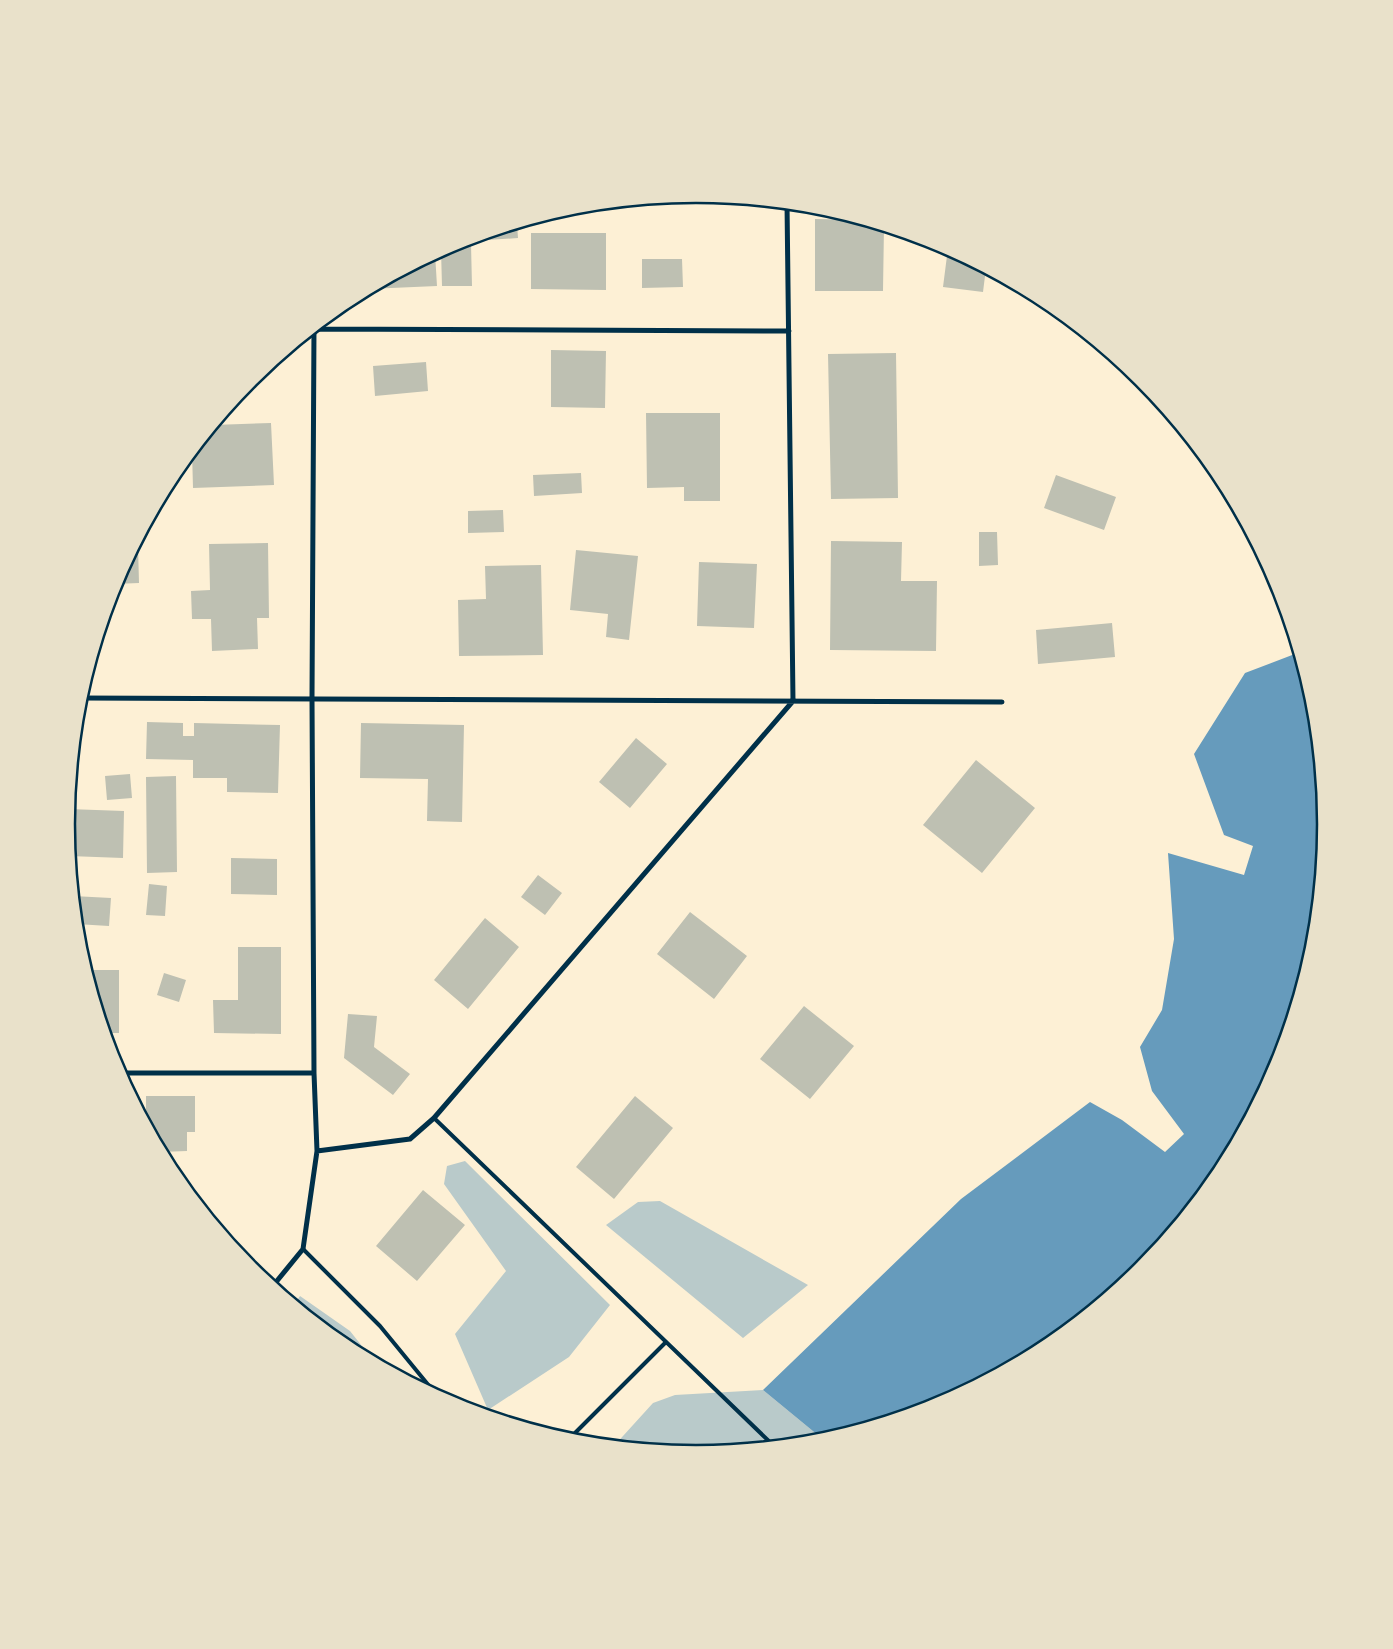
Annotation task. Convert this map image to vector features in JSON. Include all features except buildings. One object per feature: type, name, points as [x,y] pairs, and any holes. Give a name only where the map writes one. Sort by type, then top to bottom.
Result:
[{"type":"street","points":[[317,1151],[410,1139],[434,1118],[793,701],[787,210]]},
{"type":"street","points":[[322,328],[789,331]]},
{"type":"street","points":[[276,1282],[303,1249],[317,1151],[314,1073],[312,698],[313,335]]},
{"type":"street","points":[[88,698],[1002,702]]},
{"type":"street","points":[[127,1073],[314,1073]]},
{"type":"lane","points":[[434,1118],[770,1442]]},
{"type":"lane","points":[[303,1249],[380,1326],[428,1385]]},
{"type":"lane","points":[[574,1434],[666,1342]]},
{"type":"shaded area","points":[[465,1161],[610,1305],[569,1357],[488,1410],[455,1334],[506,1271],[444,1184],[447,1166]]},
{"type":"shaded area","points":[[660,1201],[808,1285],[743,1338],[606,1225],[638,1202]]},
{"type":"shaded area","points":[[300,1296],[350,1331],[365,1350],[318,1318],[297,1300]]},
{"type":"shaded area","points":[[763,1390],[817,1434],[778,1441],[737,1445],[656,1445],[618,1441],[653,1403],[675,1395]]},
{"type":"water","points":[[1294,654],[1306,703],[1313,743],[1318,825],[1313,906],[1297,985],[1271,1062],[1235,1135],[1190,1203],[1164,1234],[1136,1264],[1075,1318],[1007,1363],[934,1399],[857,1425],[817,1434],[763,1390],[961,1199],[1090,1102],[1122,1120],[1165,1152],[1184,1134],[1152,1091],[1140,1047],[1162,1010],[1174,939],[1168,853],[1244,875],[1253,846],[1224,835],[1194,754],[1245,673]]}]
